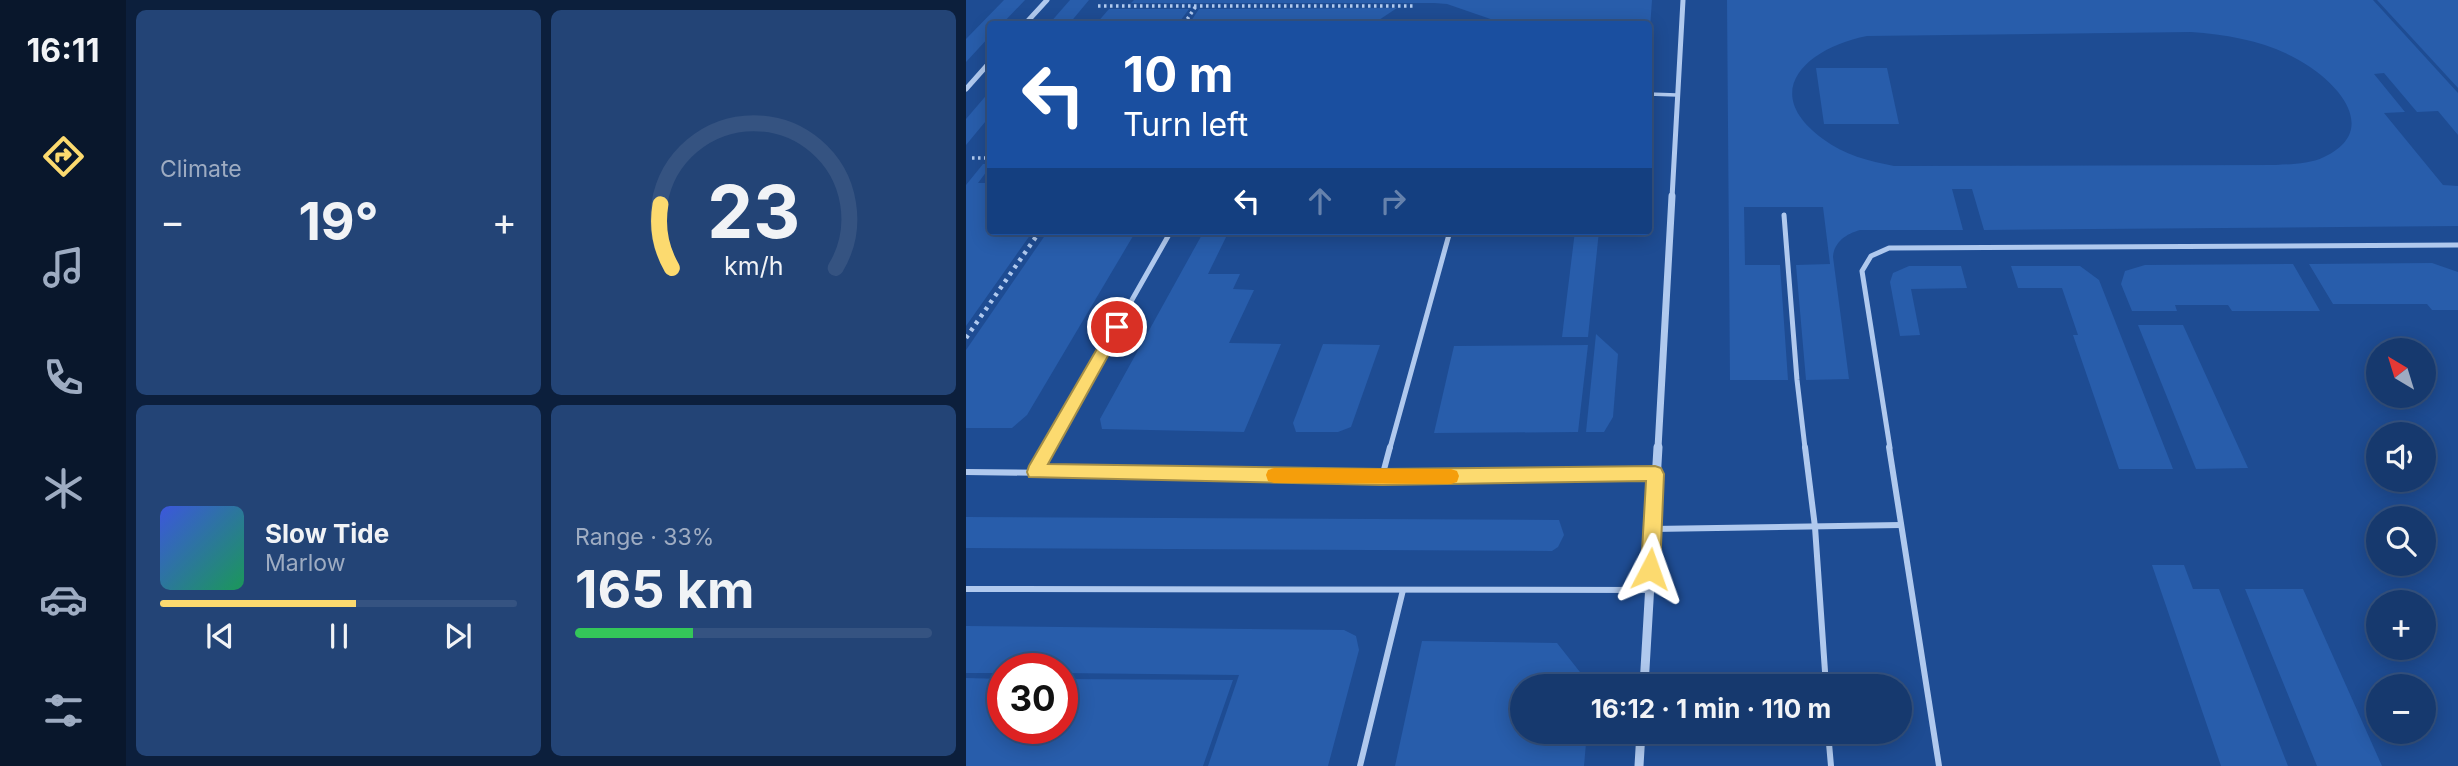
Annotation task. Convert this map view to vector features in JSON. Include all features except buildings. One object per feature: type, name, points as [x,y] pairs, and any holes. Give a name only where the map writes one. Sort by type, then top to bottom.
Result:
[{"type":"street","points":[[1028,21],[1047,0]]},
{"type":"street","points":[[1644,674],[1683,0]]},
{"type":"street","points":[[966,89],[987,65]]},
{"type":"street","points":[[1639,766],[1640,744]]},
{"type":"lane","points":[[1652,94],[1677,95]]},
{"type":"lane","points":[[1784,215],[1797,380],[1815,527],[1825,674]]},
{"type":"lane","points":[[1035,472],[1169,235]]},
{"type":"lane","points":[[1382,477],[1449,235]]},
{"type":"lane","points":[[1939,766],[1862,271],[1865,262],[1879,251],[1889,248],[2458,245]]},
{"type":"lane","points":[[966,472],[1382,477],[1655,474]]},
{"type":"lane","points":[[1653,529],[1901,525]]},
{"type":"lane","points":[[966,589],[1649,590]]},
{"type":"lane","points":[[1360,766],[1403,590]]},
{"type":"lane","points":[[1830,744],[1831,766]]},
{"type":"path","points":[[1098,6],[1416,6]]},
{"type":"path","points":[[1186,21],[1196,6]]},
{"type":"path","points":[[972,158],[987,158]]},
{"type":"path","points":[[966,338],[1037,235]]},
{"type":"shaded area","points":[[1004,0],[1025,0],[1005,21],[987,21],[987,39],[966,62],[966,39]]},
{"type":"shaded area","points":[[1070,0],[1089,0],[1072,21],[1052,21]]},
{"type":"shaded area","points":[[1134,0],[1652,0],[1651,21],[1496,21],[1447,4],[1434,3],[1131,3]]},
{"type":"shaded area","points":[[1727,0],[2373,0],[2458,93],[2458,135],[2438,111],[2417,112],[2384,73],[2374,74],[2405,112],[2384,113],[2443,185],[2458,186],[2458,226],[1984,230],[1972,189],[1952,189],[1963,230],[1860,230],[1850,234],[1838,243],[1833,257],[1849,379],[1806,380],[1796,265],[1830,264],[1823,207],[1744,207],[1745,265],[1780,265],[1788,380],[1730,380]],"holes":[[[2207,33],[2268,46],[2297,59],[2322,76],[2334,87],[2349,111],[2352,123],[2349,135],[2340,147],[2313,161],[2276,165],[1894,166],[1857,157],[1831,145],[1804,121],[1794,104],[1793,88],[1799,74],[1810,61],[1826,50],[1867,36]]]},
{"type":"shaded area","points":[[2377,0],[2458,0],[2458,88]]},
{"type":"shaded area","points":[[1397,8],[1378,21],[1191,21],[1199,9]]},
{"type":"shaded area","points":[[1109,9],[1189,9],[1180,21],[1099,21]]},
{"type":"shaded area","points":[[1816,68],[1887,68],[1899,124],[1824,124]]},
{"type":"shaded area","points":[[987,94],[987,120],[966,145],[966,119]]},
{"type":"shaded area","points":[[983,164],[987,164],[987,171],[978,183],[987,183],[987,235],[1030,235],[966,326],[966,185]]},
{"type":"shaded area","points":[[1045,235],[1134,235],[1027,415],[1012,428],[966,428],[966,350]]},
{"type":"shaded area","points":[[1202,235],[1227,235],[1208,274],[1240,274],[1233,289],[1254,290],[1229,343],[1281,344],[1244,432],[1102,429],[1100,419]]},
{"type":"shaded area","points":[[1575,235],[1599,235],[1588,337],[1562,337]]},
{"type":"shaded area","points":[[2432,263],[2458,272],[2458,310],[2432,310],[2427,304],[2333,304],[2309,264]]},
{"type":"shaded area","points":[[2293,264],[2320,311],[2232,311],[2228,305],[2175,305],[2177,311],[2132,311],[2121,284],[2125,271],[2145,265]]},
{"type":"shaded area","points":[[1909,266],[1961,266],[1967,288],[1911,289],[1920,335],[1900,336],[1890,282],[1893,273]]},
{"type":"shaded area","points":[[2011,266],[2080,266],[2099,280],[2173,469],[2119,469],[2073,335],[2078,335],[2062,288],[2018,288]]},
{"type":"shaded area","points":[[2138,325],[2183,325],[2248,468],[2196,469]]},
{"type":"shaded area","points":[[1596,334],[1618,354],[1613,417],[1604,432],[1586,432]]},
{"type":"shaded area","points":[[1323,344],[1380,345],[1351,427],[1338,432],[1296,432],[1293,423]]},
{"type":"shaded area","points":[[1588,345],[1578,432],[1434,433],[1454,346]]},
{"type":"shaded area","points":[[966,517],[1559,520],[1564,535],[1558,547],[1552,551],[966,548]]},
{"type":"shaded area","points":[[2152,565],[2184,565],[2193,589],[2219,589],[2288,766],[2221,766]]},
{"type":"shaded area","points":[[2245,589],[2303,589],[2366,730],[2366,744],[2372,744],[2382,766],[2317,766]]},
{"type":"shaded area","points":[[966,626],[1344,630],[1356,636],[1359,650],[1328,766],[1208,766],[1239,675],[1078,673],[1078,653],[987,653],[987,673],[966,673]]},
{"type":"shaded area","points":[[1422,641],[1557,643],[1582,674],[1510,674],[1510,744],[1586,744],[1584,766],[1395,766]]},
{"type":"shaded area","points":[[966,678],[987,679],[987,744],[1078,744],[1078,679],[1233,680],[1203,766],[966,766]]},
{"type":"slow traffic","points":[[1274,475],[1451,476]]},
{"type":"route","points":[[1117,327],[1035,472],[1382,477],[1655,474],[1650,569]]}]
